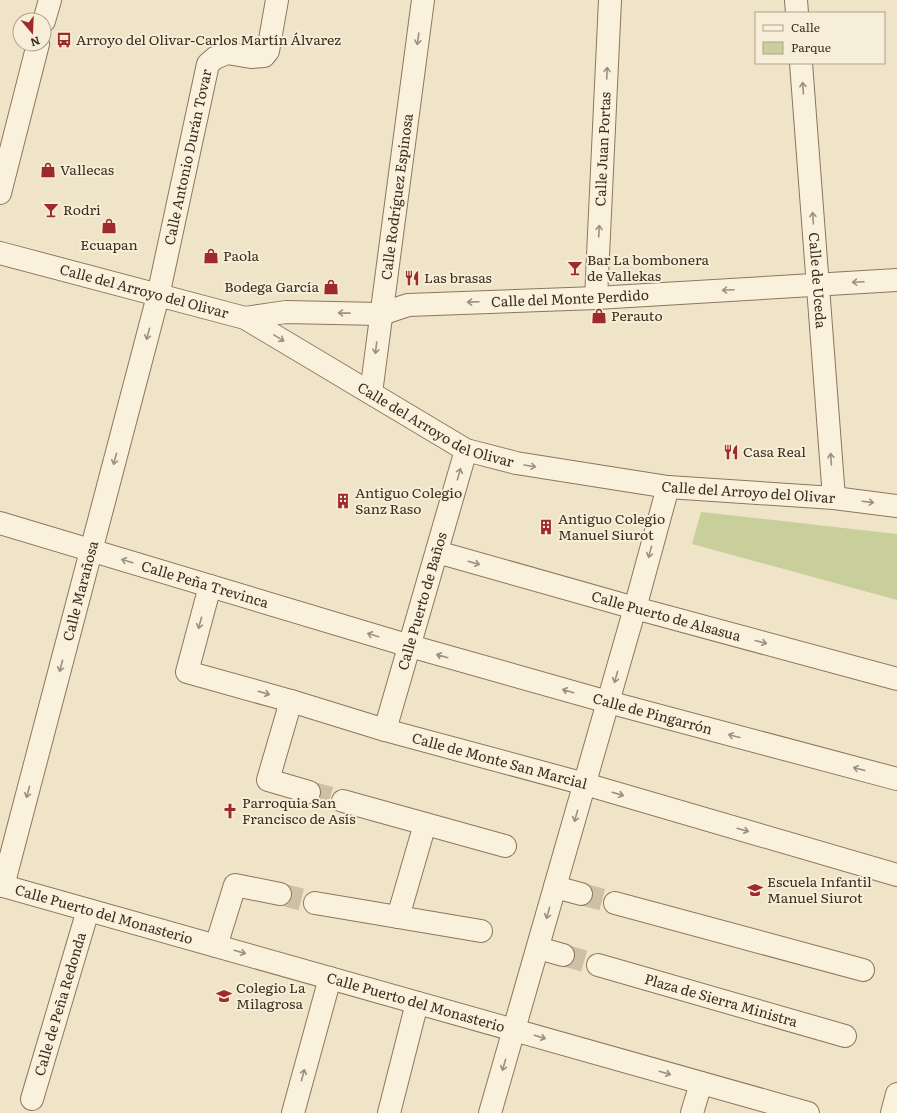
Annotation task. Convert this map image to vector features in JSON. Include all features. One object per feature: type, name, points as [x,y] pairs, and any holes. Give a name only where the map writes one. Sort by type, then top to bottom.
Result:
[{"type":"street","points":[[47,12],[50,0]]},
{"type":"street","name":"Calle Antonio Durán Tovar","points":[[158,296],[208,64],[215,58],[227,53],[251,57],[264,56],[268,51],[277,0]]},
{"type":"street","name":"Calle Rodríguez Espinosa","points":[[371,393],[423,0]]},
{"type":"street","name":"Calle Juan Portas","points":[[596,298],[610,0]]},
{"type":"street","points":[[796,0],[797,12]]},
{"type":"street","points":[[0,193],[36,52]]},
{"type":"street","name":"Calle de Uceda","points":[[801,64],[834,498]]},
{"type":"street","name":"Calle del Arroyo del Olivar","points":[[0,253],[245,318],[466,450],[516,464],[668,487],[834,498],[897,506]]},
{"type":"street","name":"Calle del Monte Perdido","points":[[245,318],[286,312],[381,314],[408,305],[596,298],[897,280]]},
{"type":"street","name":"Calle Marañosa","points":[[1,886],[158,296]]},
{"type":"street","name":"Calle Puerto de Baños","points":[[385,730],[466,450]]},
{"type":"street","points":[[490,1113],[636,608],[668,487]]},
{"type":"street","name":"Calle Peña Trevinca","points":[[0,523],[410,646]]},
{"type":"street","name":"Calle Puerto de Alsasua","points":[[437,552],[897,679]]},
{"type":"street","name":"Calle de Monte San Marcial","points":[[210,586],[187,672],[291,701],[385,730],[585,784],[897,875]]},
{"type":"street","name":"Calle de Pingarrón","points":[[410,646],[608,702],[897,779]]},
{"type":"street","points":[[291,701],[268,780],[309,792]]},
{"type":"street","points":[[343,801],[505,846]]},
{"type":"street","points":[[398,917],[425,824]]},
{"type":"street","points":[[216,946],[235,885],[280,894]]},
{"type":"street","name":"Calle Puerto del Monasterio","points":[[1,886],[808,1113]]},
{"type":"street","points":[[555,887],[581,894]]},
{"type":"street","points":[[316,903],[481,931]]},
{"type":"street","points":[[615,903],[863,970]]},
{"type":"street","name":"Calle de Peña Redonda","points":[[32,1099],[88,910]]},
{"type":"street","points":[[538,948],[563,955]]},
{"type":"street","name":"Plaza de Sierra Ministra","points":[[598,965],[845,1036]]},
{"type":"street","points":[[293,1113],[330,978]]},
{"type":"street","points":[[389,1113],[417,1003]]},
{"type":"street","points":[[692,1113],[701,1083]]},
{"type":"street","points":[[892,1113],[897,1094]]},
{"type":"green space","points":[[701,512],[897,534],[897,600],[692,544]]},
{"type":"tunnel","points":[[309,792],[343,801]]},
{"type":"tunnel","points":[[280,894],[315,903]]},
{"type":"tunnel","points":[[581,894],[615,903]]},
{"type":"tunnel","points":[[563,955],[598,965]]},
{"type":"place","name":"Arroyo del Olivar-Carlos Martín Álvarez","points":[[64,40]]},
{"type":"place","name":"Vallecas","points":[[48,170]]},
{"type":"place","name":"Rodri","points":[[51,210]]},
{"type":"place","name":"Ecuapan","points":[[109,226]]},
{"type":"place","name":"Paola","points":[[211,256]]},
{"type":"place","name":"Bar La bombonera de Vallekas","points":[[575,268]]},
{"type":"place","name":"Las brasas","points":[[412,278]]},
{"type":"place","name":"Bodega García","points":[[331,287]]},
{"type":"place","name":"Perauto","points":[[599,316]]},
{"type":"place","name":"Casa Real","points":[[731,452]]},
{"type":"place","name":"Antiguo Colegio Sanz Raso","points":[[343,501]]},
{"type":"place","name":"Antiguo Colegio Manuel Siurot","points":[[546,527]]},
{"type":"place","name":"Parroquia San Francisco de Asís","points":[[230,811]]},
{"type":"place","name":"Escuela Infantil Manuel Siurot","points":[[755,890]]},
{"type":"place","name":"Colegio La Milagrosa","points":[[224,996]]}]
